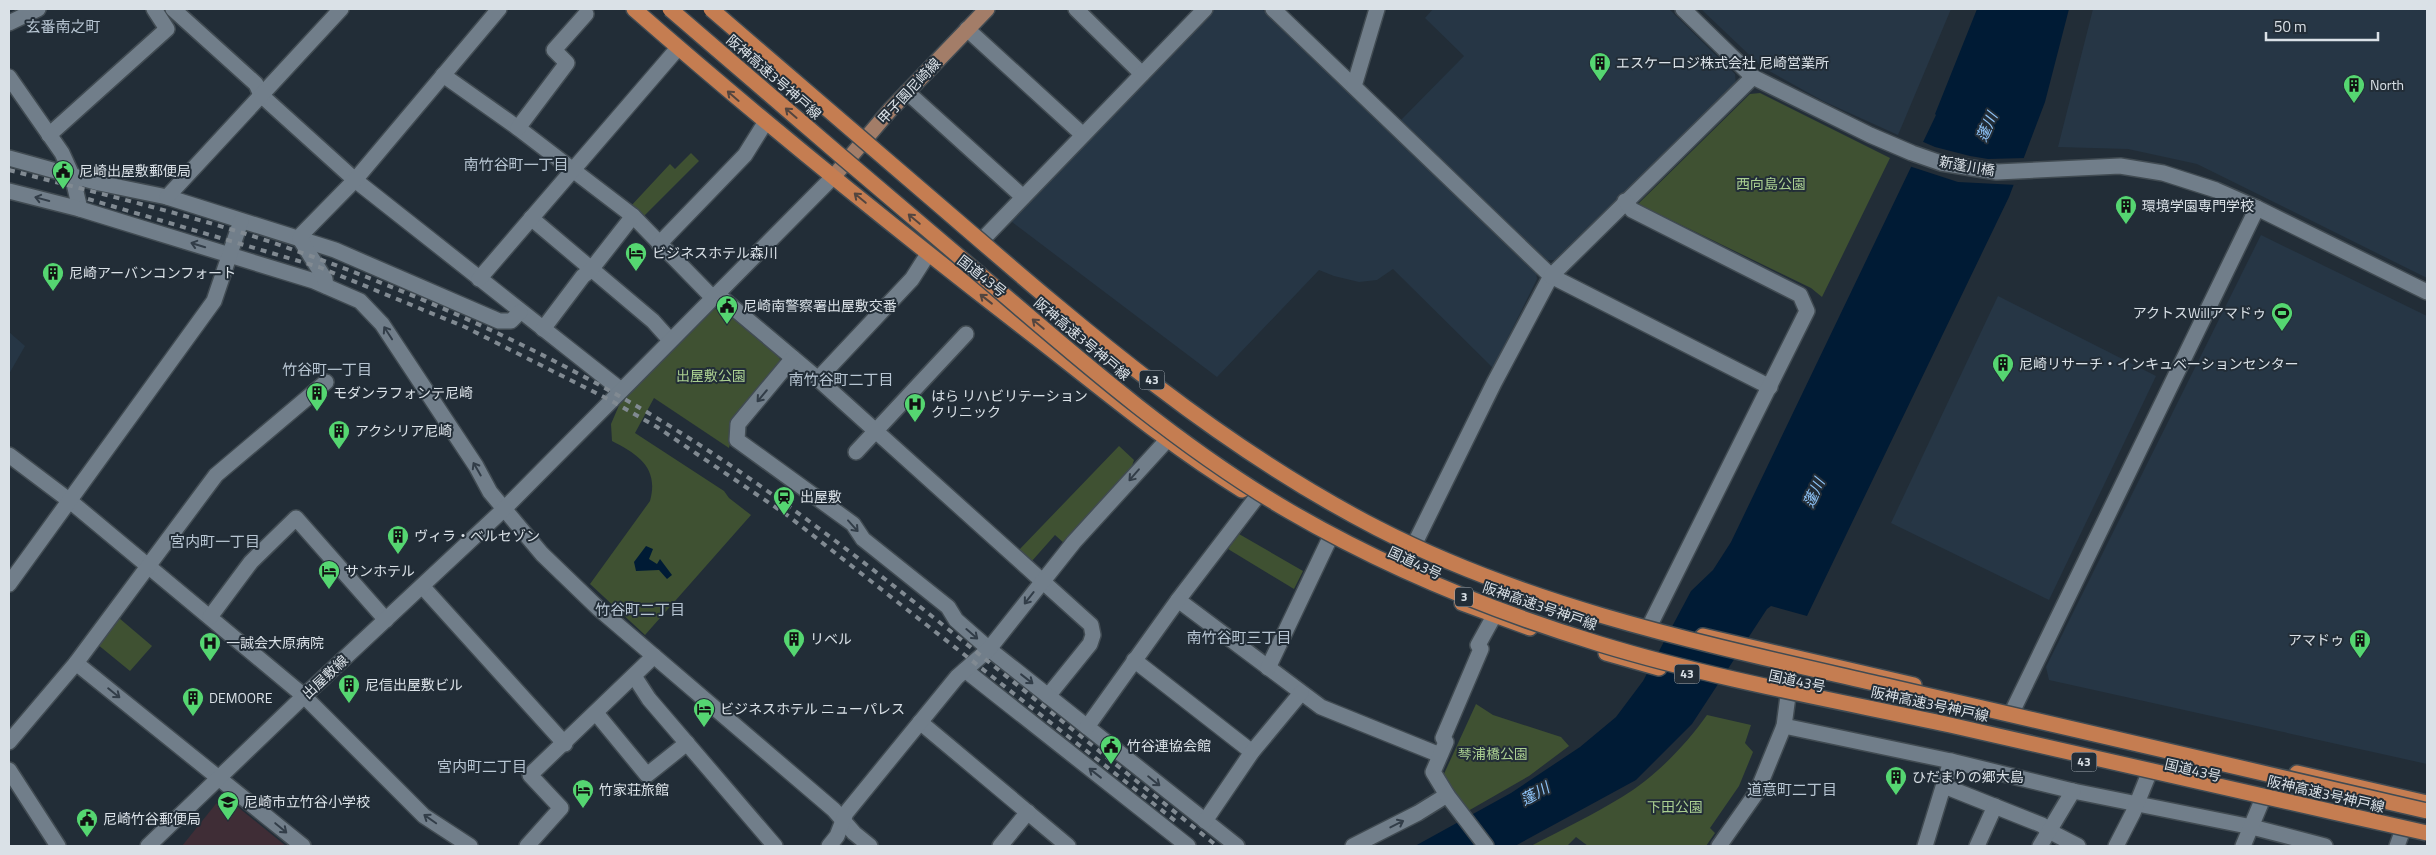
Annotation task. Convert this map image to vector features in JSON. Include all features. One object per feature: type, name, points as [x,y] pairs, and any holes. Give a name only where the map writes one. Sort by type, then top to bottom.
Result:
[{"type":"highway","name":"国道43号","points":[[634,9],[764,123],[834,176],[928,254],[1168,439],[1256,498],[1329,540],[1417,583],[1494,616],[1634,662],[2148,776],[2261,803],[2399,840],[2427,840]]},
{"type":"highway","name":"阪神高速3号神戸線","points":[[670,9],[1018,307],[1170,431],[1228,473],[1290,512],[1368,554],[1493,609],[1604,645],[1690,669],[2016,739],[2427,833]]},
{"type":"highway","name":"阪神高速3号神戸線","points":[[711,9],[1031,285],[1136,371],[1222,436],[1295,482],[1378,529],[1466,568],[1573,608],[1616,620],[1856,679],[2427,810]]},
{"type":"highway","name":"国道43号","points":[[715,9],[1030,281],[1133,366],[1258,455],[1334,500],[1415,543],[1551,594],[1658,625],[2427,803]]},
{"type":"main road","name":"甲子園尼崎線","points":[[834,176],[865,138],[907,92],[987,9]]},
{"type":"street","points":[[9,23],[38,9]]},
{"type":"street","points":[[49,135],[167,29],[154,9]]},
{"type":"street","points":[[173,9],[256,84],[261,95],[355,180],[621,390]]},
{"type":"street","points":[[167,197],[342,9]]},
{"type":"street","points":[[300,239],[302,234],[355,180],[499,9]]},
{"type":"street","points":[[1076,9],[1142,74]]},
{"type":"street","points":[[983,239],[1205,9]]},
{"type":"street","points":[[1272,9],[1551,276],[1770,387]]},
{"type":"street","points":[[1354,86],[1376,9]]},
{"type":"street","name":"新蓬川橋","points":[[1683,9],[1753,77],[1870,135],[1912,153],[1941,163],[1968,169],[2022,173],[2086,166],[2120,166],[2163,173],[2216,190],[2257,208],[2427,292]]},
{"type":"street","points":[[518,128],[567,63],[554,50],[586,14]]},
{"type":"street","points":[[967,29],[1083,135]]},
{"type":"street","points":[[479,279],[678,48]]},
{"type":"street","points":[[443,75],[518,128],[633,216],[659,244],[715,296],[818,379],[1091,625],[1093,636],[1090,644],[1048,696]]},
{"type":"street","points":[[9,77],[62,153],[72,175],[80,209]]},
{"type":"street","points":[[1415,543],[1494,383],[1551,276],[1753,77]]},
{"type":"street","points":[[907,92],[1023,196]]},
{"type":"street","points":[[659,244],[745,155],[764,123]]},
{"type":"street","points":[[9,158],[99,184],[167,197],[336,250],[499,321],[511,321],[520,312]]},
{"type":"street","name":"出屋敷線","points":[[148,846],[304,696],[503,510],[834,176]]},
{"type":"street","points":[[9,191],[80,209],[230,255],[326,286],[360,301],[382,324],[503,510],[573,585],[834,810],[870,846]]},
{"type":"street","points":[[1625,201],[1632,210],[1800,295],[1808,311],[1770,387],[1658,625]]},
{"type":"street","points":[[2014,708],[2257,208]]},
{"type":"street","points":[[543,330],[583,276],[592,269],[633,216]]},
{"type":"street","points":[[531,218],[653,321],[670,340]]},
{"type":"street","points":[[9,584],[214,301],[242,220]]},
{"type":"street","points":[[300,239],[326,279],[326,286]]},
{"type":"street","points":[[818,379],[912,279],[928,254]]},
{"type":"street","points":[[856,452],[966,334]]},
{"type":"street","points":[[793,358],[738,424],[738,440],[853,524],[864,539],[948,606],[956,620],[989,649],[1237,846]]},
{"type":"street","points":[[9,742],[76,662],[216,475],[326,382]]},
{"type":"street","points":[[829,846],[837,836],[846,813],[920,722],[965,670],[989,649],[1074,542],[1168,439]]},
{"type":"street","points":[[9,455],[70,501],[304,696],[424,816],[470,846]]},
{"type":"street","points":[[1087,727],[1178,600],[1256,498]]},
{"type":"street","points":[[210,617],[251,562],[296,518],[386,620]]},
{"type":"street","points":[[1268,668],[1329,540]]},
{"type":"street","points":[[422,586],[564,744]]},
{"type":"street","points":[[1178,600],[1321,708],[1440,755]]},
{"type":"street","points":[[1486,846],[1447,795],[1433,772],[1446,742],[1443,738],[1481,649],[1478,645],[1494,616]]},
{"type":"street","points":[[527,846],[561,808],[530,774],[564,744],[654,656]]},
{"type":"street","points":[[1134,660],[1252,752]]},
{"type":"street","points":[[76,662],[303,846]]},
{"type":"street","points":[[965,670],[1188,846]]},
{"type":"street","points":[[634,676],[650,699],[775,846]]},
{"type":"street","points":[[1204,821],[1252,752],[1301,692]]},
{"type":"street","points":[[1723,845],[1757,792],[1784,726],[1788,696]]},
{"type":"street","points":[[596,713],[647,775],[687,743]]},
{"type":"street","points":[[920,722],[1068,846]]},
{"type":"street","points":[[1784,726],[1951,761],[2072,791],[2252,827],[2325,846]]},
{"type":"street","points":[[1925,846],[1951,761]]},
{"type":"street","points":[[9,770],[58,846]]},
{"type":"street","points":[[2116,846],[2148,776]]},
{"type":"street","points":[[1944,786],[2042,825],[2049,831],[2078,846]]},
{"type":"street","points":[[2040,846],[2072,791]]},
{"type":"street","points":[[1354,846],[1418,813],[1447,795]]},
{"type":"street","points":[[2243,846],[2261,803]]},
{"type":"street","points":[[1976,846],[1995,806]]},
{"type":"street","points":[[1000,846],[1028,812]]},
{"type":"shaded area","points":[[1214,9],[1262,9],[1536,272],[1537,279],[1493,368],[1393,269],[1377,280],[1359,282],[1319,270],[1217,377],[1008,219]]},
{"type":"shaded area","points":[[1433,9],[1669,9],[1735,74],[1736,85],[1558,260],[1546,260],[1401,120],[1464,56],[1425,18]]},
{"type":"shaded area","points":[[1701,9],[1951,9],[1898,135],[1823,101],[1762,67]]},
{"type":"shaded area","points":[[2093,9],[2427,9],[2427,278],[2197,164],[2128,149],[2058,147]]},
{"type":"shaded area","name":"アマドゥ","points":[[2261,235],[2427,316],[2427,764],[2049,680],[2046,667]]},
{"type":"shaded area","points":[[1998,296],[2156,376],[2049,600],[1891,523]]},
{"type":"shaded area","points":[[9,332],[25,346],[9,374]]},
{"type":"shaded area","name":"尼崎市立竹谷小学校","points":[[223,795],[286,846],[182,846]]},
{"type":"green space","name":"西向島公園","points":[[1760,93],[1890,158],[1822,297],[1811,288],[1638,204],[1750,94]]},
{"type":"green space","points":[[691,153],[699,161],[642,218],[630,207],[670,164],[675,169]]},
{"type":"green space","name":"出屋敷公園","points":[[715,309],[723,310],[779,357],[781,362],[732,436],[729,448],[654,398],[635,433],[724,491],[729,498],[751,515],[645,635],[590,584],[650,501],[652,490],[652,480],[644,464],[638,457],[612,441],[611,424],[620,403],[703,317]]},
{"type":"green space","points":[[1119,446],[1134,460],[1132,466],[1065,544],[1055,535],[1031,562],[1018,551]]},
{"type":"green space","points":[[1239,534],[1303,571],[1294,589],[1228,549]]},
{"type":"green space","points":[[119,618],[152,646],[130,671],[97,644]]},
{"type":"green space","name":"琴浦橋公園","points":[[1476,704],[1493,715],[1561,737],[1569,746],[1529,776],[1468,811],[1453,793],[1443,776]]},
{"type":"green space","name":"下田公園","points":[[1707,715],[1751,725],[1745,743],[1753,752],[1739,786],[1710,828],[1715,833],[1706,846],[1588,846],[1576,837],[1567,846],[1531,846],[1600,810],[1634,789],[1669,760]]},
{"type":"water","name":"蓬川","points":[[1977,9],[2069,9],[2045,102],[2009,197],[1807,616],[1771,606],[1767,609],[1692,724],[1636,780],[1515,846],[1415,846],[1511,793],[1580,747],[1616,717],[1643,681],[1691,591],[1713,570],[1731,542],[1936,115]]},
{"type":"water","points":[[646,546],[653,549],[649,559],[657,564],[660,559],[672,575],[667,579],[659,570],[636,571],[634,562]]},
{"type":"pier","points":[[1921,141],[1935,147],[1988,159],[2027,158],[2017,185],[1958,182],[1909,166]]},
{"type":"railway","points":[[9,170],[142,204],[274,243],[316,258],[400,290],[483,326],[603,387],[694,441],[781,500],[948,629],[1217,846]]},
{"type":"railway","points":[[88,199],[319,267],[465,327],[608,399],[657,427],[787,515],[1178,823]]},
{"type":"place","name":"エスケーロジ株式会社 尼崎営業所","points":[[1600,82]]},
{"type":"place","name":"North","points":[[2354,104]]},
{"type":"place","name":"尼崎出屋敷郵便局","points":[[63,190]]},
{"type":"place","name":"環境学園専門学校","points":[[2126,225]]},
{"type":"place","name":"ビジネスホテル森川","points":[[636,272]]},
{"type":"place","name":"尼崎アーバンコンフォート","points":[[53,292]]},
{"type":"place","name":"尼崎南警察署出屋敷交番","points":[[727,325]]},
{"type":"place","name":"アクトスWillアマドゥ","points":[[2282,332]]},
{"type":"place","name":"尼崎リサーチ・インキュベーションセンター","points":[[2003,383]]},
{"type":"place","name":"モダンラフォンテ尼崎","points":[[317,412]]},
{"type":"place","name":"はら リハビリテーション クリニック","points":[[915,423]]},
{"type":"place","name":"アクシリア尼崎","points":[[339,450]]},
{"type":"place","name":"出屋敷","points":[[784,516]]},
{"type":"place","name":"ヴィラ・ベルセゾン","points":[[398,555]]},
{"type":"place","name":"サンホテル","points":[[329,590]]},
{"type":"place","name":"リベル","points":[[794,658]]},
{"type":"place","name":"アマドゥ","points":[[2360,659]]},
{"type":"place","name":"一誠会大原病院","points":[[210,662]]},
{"type":"place","name":"尼信出屋敷ビル","points":[[349,704]]},
{"type":"place","name":"DEMOORE","points":[[193,717]]},
{"type":"place","name":"ビジネスホテル ニューパレス","points":[[704,728]]},
{"type":"place","name":"竹谷連協会館","points":[[1111,765]]},
{"type":"place","name":"ひだまりの郷大島","points":[[1896,796]]},
{"type":"place","name":"竹家荘旅館","points":[[583,809]]},
{"type":"place","name":"尼崎市立竹谷小学校","points":[[228,821]]},
{"type":"place","name":"尼崎竹谷郵便局","points":[[87,838]]},
{"type":"district","name":"玄番南之町","points":[[63,27]]},
{"type":"district","name":"南竹谷町一丁目","points":[[516,165]]},
{"type":"district","name":"竹谷町一丁目","points":[[327,370]]},
{"type":"district","name":"南竹谷町二丁目","points":[[841,380]]},
{"type":"district","name":"宮内町一丁目","points":[[215,542]]},
{"type":"district","name":"竹谷町二丁目","points":[[640,610]]},
{"type":"district","name":"南竹谷町三丁目","points":[[1239,638]]},
{"type":"district","name":"宮内町二丁目","points":[[482,767]]},
{"type":"district","name":"道意町二丁目","points":[[1792,790]]}]
